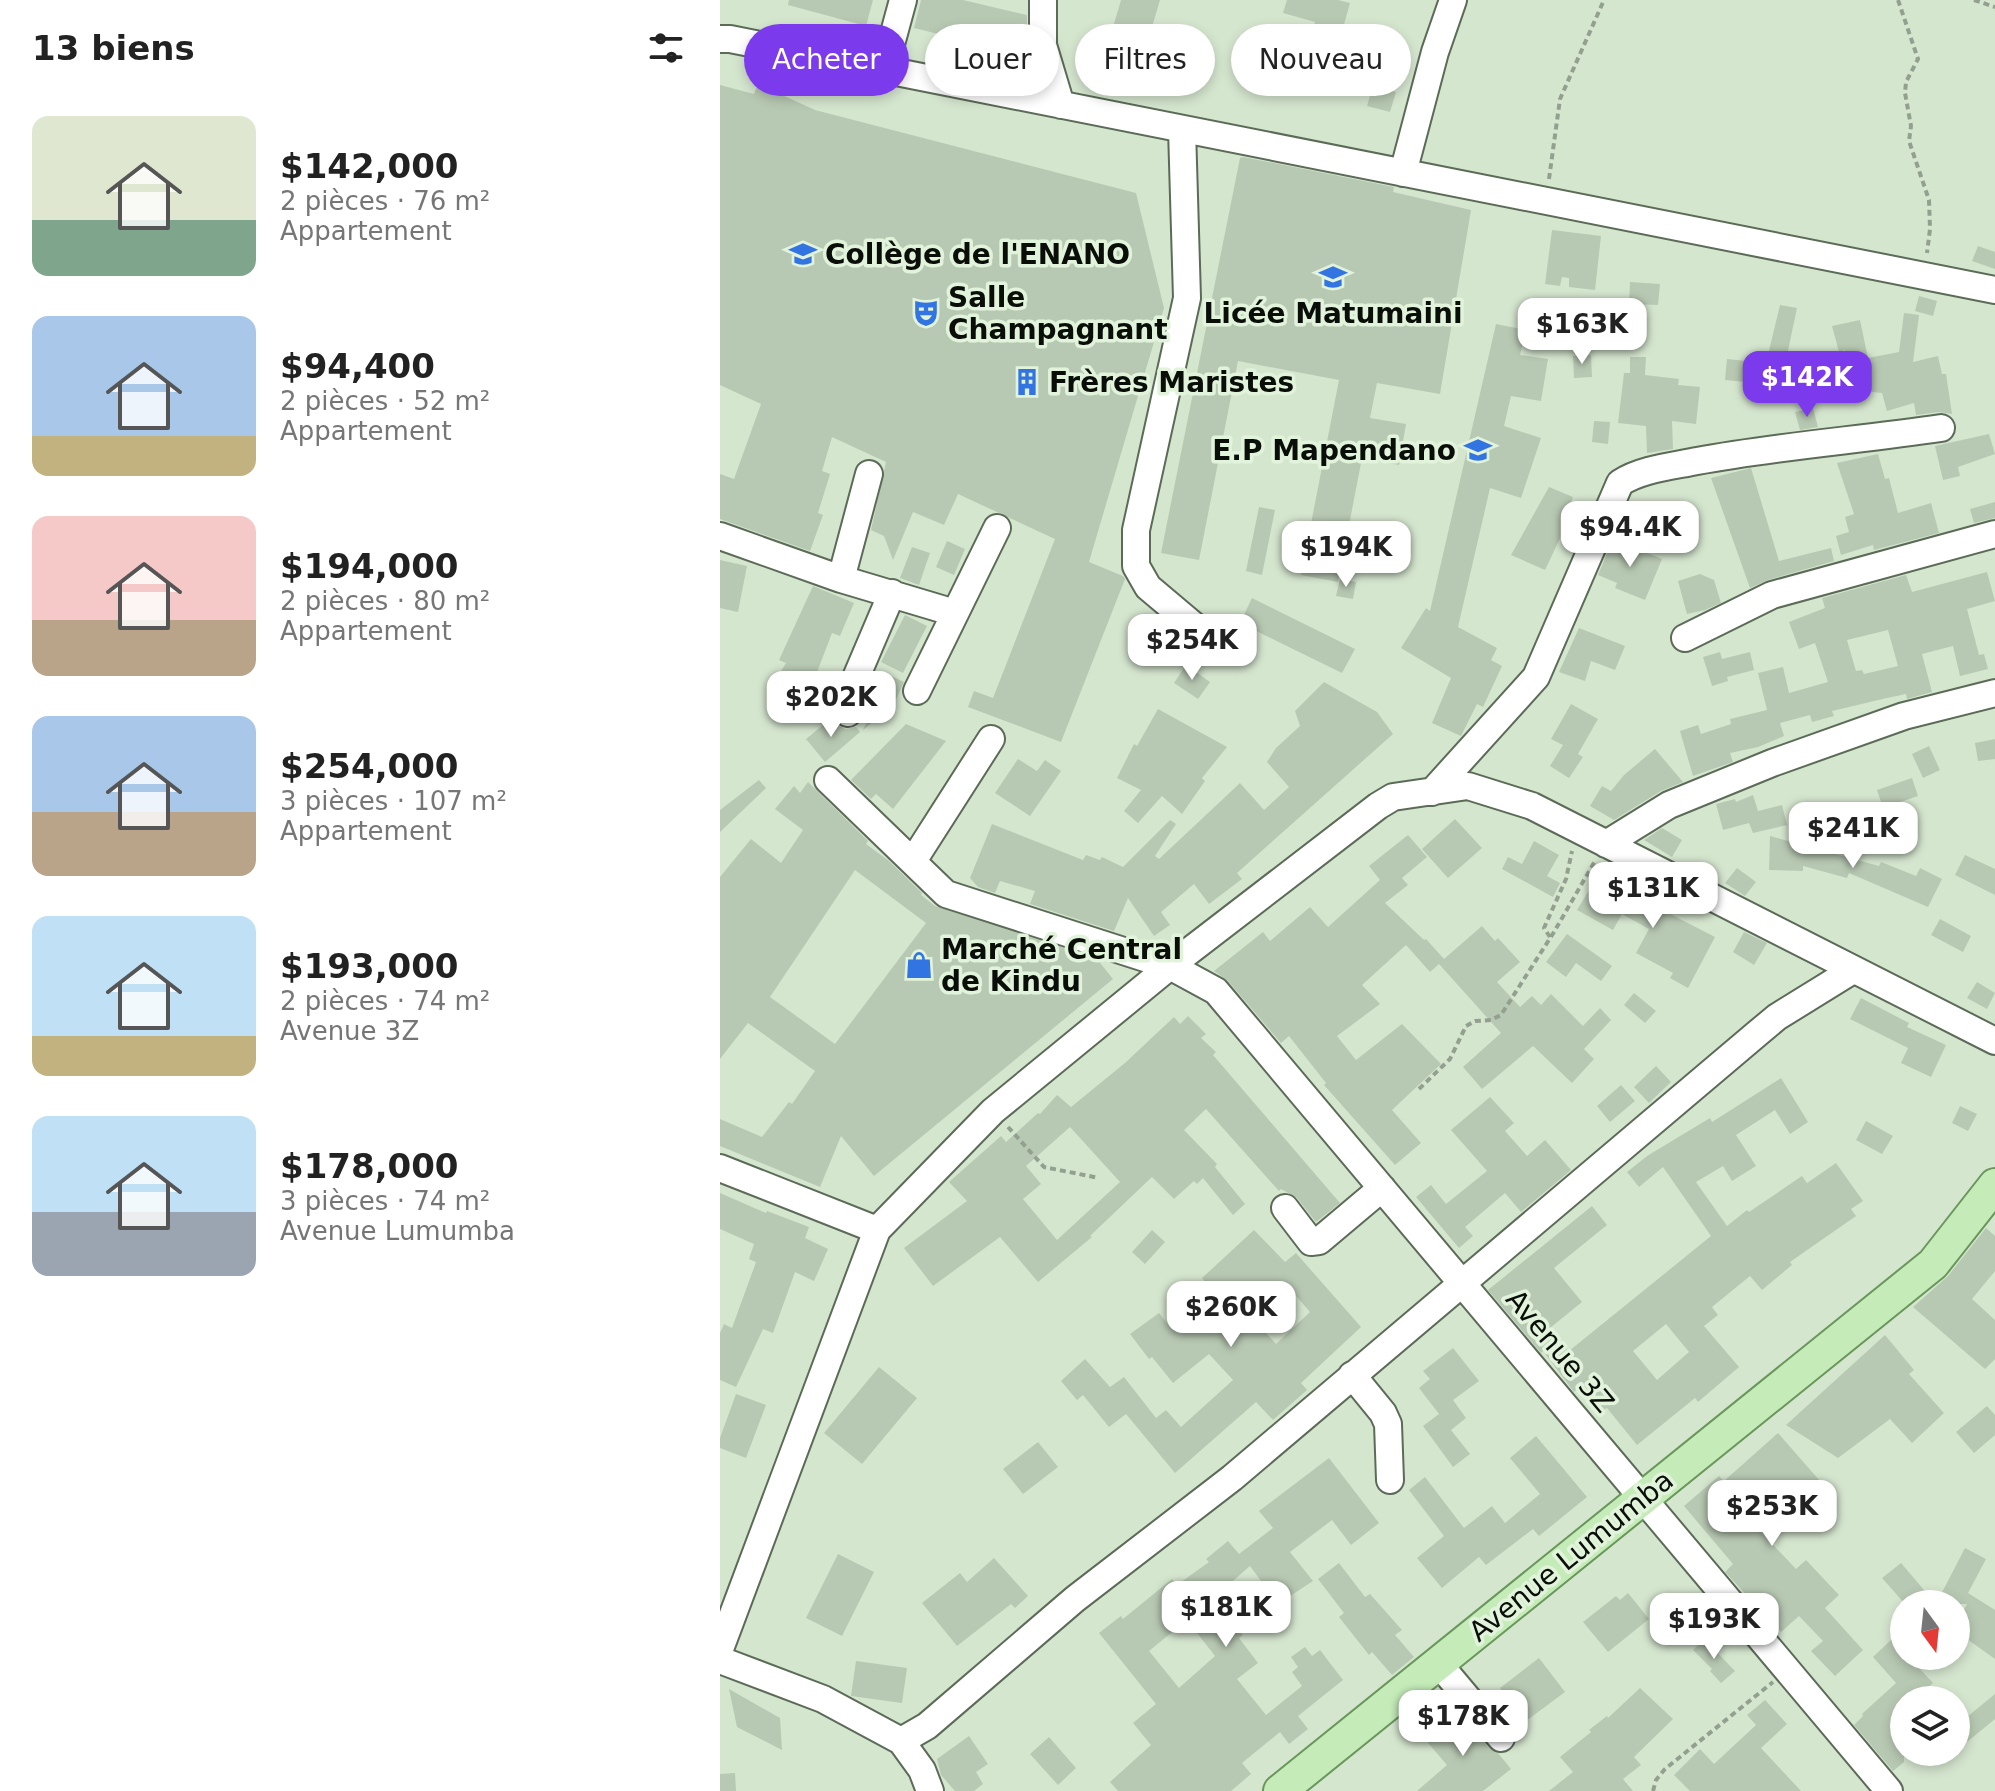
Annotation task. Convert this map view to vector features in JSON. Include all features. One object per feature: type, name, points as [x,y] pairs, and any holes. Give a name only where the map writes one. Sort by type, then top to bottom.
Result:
[{"type":"main road","name":"Avenue Lumumba","points":[[1280,1791],[1933,1264],[1995,1185]]},
{"type":"street","points":[[896,24],[903,0]]},
{"type":"street","points":[[1043,0],[1043,45],[1061,105]]},
{"type":"street","points":[[1403,173],[1435,52],[1453,0]]},
{"type":"street","points":[[720,39],[744,42]]},
{"type":"street","points":[[909,75],[1995,290]]},
{"type":"street","points":[[1182,129],[1187,298],[1136,530],[1136,566],[1148,587],[1199,630]]},
{"type":"street","points":[[1432,792],[1536,677],[1620,483],[1629,477],[1667,467],[1762,449],[1941,428]]},
{"type":"street","points":[[841,579],[869,474]]},
{"type":"street","points":[[917,691],[997,528]]},
{"type":"street","points":[[1685,638],[1772,595],[1995,534]]},
{"type":"street","points":[[720,536],[841,579],[955,613]]},
{"type":"street","points":[[848,713],[852,687],[892,593]]},
{"type":"street","points":[[1606,844],[1669,805],[1772,763],[1904,716],[1995,693]]},
{"type":"street","points":[[913,861],[991,739]]},
{"type":"street","name":"Avenue 3Z","points":[[828,780],[946,894],[955,899],[1170,966],[1216,991],[1787,1671],[1880,1787]]},
{"type":"street","points":[[720,1649],[877,1230],[993,1111],[1170,966],[1393,797],[1468,786],[1532,806],[1995,1041]]},
{"type":"street","points":[[901,1741],[927,1726],[1075,1599],[1232,1478],[1777,1017],[1853,970]]},
{"type":"street","points":[[720,1168],[877,1230]]},
{"type":"street","points":[[1285,1208],[1311,1242],[1319,1241],[1382,1188]]},
{"type":"street","points":[[1352,1375],[1383,1413],[1388,1424],[1390,1480]]},
{"type":"street","points":[[720,1660],[823,1699],[901,1741],[922,1770],[930,1791]]},
{"type":"street","points":[[1438,1663],[1501,1738]]},
{"type":"path","points":[[1546,201],[1560,99],[1604,0]]},
{"type":"path","points":[[1898,0],[1918,59],[1906,82],[1905,93],[1911,126],[1909,141],[1929,200],[1930,229],[1924,275]]},
{"type":"path","points":[[1974,0],[1995,7]]},
{"type":"path","points":[[1550,937],[1544,928],[1566,879],[1577,829]]},
{"type":"path","points":[[1419,1089],[1450,1059],[1466,1026],[1501,1015],[1606,844]]},
{"type":"path","points":[[993,1111],[1044,1167],[1099,1178]]},
{"type":"path","points":[[1653,1791],[1656,1780],[1665,1769],[1787,1671]]},
{"type":"building","points":[[789,0],[873,0],[867,24],[788,5]]},
{"type":"building","points":[[921,0],[963,0],[1027,15],[1027,24],[925,24],[925,31],[914,28]]},
{"type":"building","points":[[1121,0],[1160,0],[1153,24],[1114,24]]},
{"type":"building","points":[[1287,0],[1338,0],[1350,3],[1344,24],[1314,24],[1283,13]]},
{"type":"building","name":"Collège de l'ENANO","points":[[720,85],[744,91],[744,96],[784,96],[815,110],[1136,193],[1164,308],[1089,562],[1125,579],[1061,742],[968,707],[974,691],[993,698],[1055,539],[958,494],[944,525],[913,512],[893,560],[884,536],[871,530],[886,462],[832,437],[822,471],[830,474],[818,513],[823,515],[810,551],[720,519],[720,474],[734,479],[761,404],[720,385]]},
{"type":"building","points":[[1370,96],[1395,96],[1390,112],[1367,106]]},
{"type":"building","name":"Licée Matumaini","points":[[1240,158],[1394,187],[1393,192],[1471,210],[1440,394],[1377,383],[1370,418],[1406,424],[1399,465],[1362,458],[1338,582],[1301,575],[1339,380],[1238,361],[1199,560],[1161,553]]},
{"type":"building","points":[[1552,230],[1601,236],[1595,290],[1569,287],[1569,278],[1562,277],[1560,286],[1545,284]]},
{"type":"building","points":[[1978,246],[1995,252],[1995,269],[1972,261]]},
{"type":"building","points":[[1630,282],[1660,284],[1658,305],[1629,304]]},
{"type":"building","points":[[1919,296],[1937,301],[1933,316],[1915,311]]},
{"type":"building","points":[[1780,305],[1797,308],[1786,360],[1789,361],[1787,382],[1725,380],[1727,359],[1766,363]]},
{"type":"building","points":[[1904,313],[1919,315],[1913,362],[1938,356],[1942,374],[1946,374],[1952,414],[1916,415],[1914,403],[1887,411],[1882,393],[1854,390],[1845,350],[1839,352],[1832,326],[1860,320],[1868,358],[1899,352]]},
{"type":"building","points":[[1496,324],[1526,330],[1520,355],[1548,359],[1541,401],[1511,396],[1504,426],[1541,438],[1521,498],[1490,488],[1458,627],[1497,648],[1491,660],[1502,666],[1483,707],[1477,704],[1461,736],[1432,723],[1451,678],[1401,648],[1426,608],[1430,611]]},
{"type":"building","points":[[1591,355],[1592,377],[1574,378],[1573,356]]},
{"type":"building","points":[[1630,357],[1646,357],[1645,375],[1679,379],[1678,385],[1700,387],[1696,424],[1672,421],[1673,449],[1647,453],[1646,426],[1618,423],[1624,373],[1630,373]]},
{"type":"building","points":[[1813,408],[1818,427],[1800,430],[1795,412]]},
{"type":"building","points":[[1594,421],[1610,422],[1608,444],[1592,442]]},
{"type":"building","points":[[1989,434],[1995,454],[1958,467],[1960,476],[1943,480],[1935,446]]},
{"type":"building","points":[[1878,454],[1885,479],[1889,478],[1898,513],[1931,503],[1939,533],[1874,550],[1873,545],[1841,555],[1836,536],[1849,532],[1845,517],[1854,514],[1837,463]]},
{"type":"building","points":[[1751,468],[1779,561],[1831,548],[1834,561],[1750,588],[1711,478]]},
{"type":"building","points":[[1549,487],[1573,497],[1561,529],[1564,530],[1545,570],[1511,555]]},
{"type":"building","points":[[1995,502],[1995,518],[1974,523],[1970,509]]},
{"type":"building","points":[[1259,507],[1275,510],[1262,575],[1246,571]]},
{"type":"building","points":[[1613,539],[1662,559],[1645,600],[1615,588],[1617,583],[1598,575]]},
{"type":"building","points":[[947,541],[965,549],[954,575],[936,567]]},
{"type":"building","points":[[912,547],[930,553],[919,585],[900,578]]},
{"type":"building","points":[[720,560],[747,566],[738,612],[720,608]]},
{"type":"building","points":[[1987,572],[1995,601],[1967,609],[1979,655],[1984,654],[1988,669],[1960,676],[1953,646],[1922,654],[1932,692],[1907,699],[1906,694],[1832,711],[1834,716],[1812,722],[1810,715],[1780,723],[1784,736],[1758,747],[1730,753],[1733,762],[1693,776],[1680,731],[1698,725],[1701,734],[1731,724],[1730,719],[1767,710],[1758,673],[1783,667],[1789,693],[1828,682],[1815,643],[1799,649],[1789,622],[1825,608],[1822,598],[1906,575],[1912,592]],"holes":[[[1888,630],[1898,666],[1864,674],[1862,670],[1856,671],[1847,640]]]},
{"type":"building","points":[[1700,574],[1714,580],[1721,603],[1687,614],[1678,581]]},
{"type":"building","points":[[1340,579],[1356,582],[1353,599],[1336,596]]},
{"type":"building","points":[[813,586],[854,603],[840,636],[832,633],[814,680],[805,694],[777,678],[786,663],[779,660]]},
{"type":"building","points":[[1252,598],[1355,649],[1342,673],[1240,623]]},
{"type":"building","points":[[905,615],[927,626],[903,673],[881,662]]},
{"type":"building","points":[[1170,626],[1184,638],[1173,665],[1157,658]]},
{"type":"building","points":[[1579,628],[1625,646],[1615,670],[1591,661],[1585,681],[1559,672]]},
{"type":"building","points":[[1720,652],[1722,659],[1750,652],[1754,670],[1727,677],[1728,681],[1712,686],[1703,657]]},
{"type":"building","points":[[1186,665],[1210,682],[1198,699],[1174,683]]},
{"type":"building","points":[[889,675],[904,682],[894,704],[863,730]]},
{"type":"building","points":[[1324,682],[1377,712],[1393,734],[1237,873],[1242,879],[1209,904],[1194,884],[1161,912],[1170,925],[1154,936],[1128,898],[1114,931],[1030,904],[1035,891],[1000,881],[995,893],[978,887],[970,878],[992,824],[1083,860],[1086,855],[1100,860],[1102,857],[1123,867],[1170,820],[1176,824],[1155,856],[1159,859],[1240,783],[1264,810],[1289,787],[1267,762],[1276,748],[1300,726],[1295,711]]},
{"type":"building","points":[[1571,704],[1598,719],[1578,754],[1583,757],[1569,778],[1550,766],[1563,745],[1551,739]]},
{"type":"building","points":[[1158,709],[1227,747],[1202,778],[1205,781],[1182,814],[1162,796],[1138,823],[1124,811],[1141,790],[1117,778],[1134,744],[1137,746]]},
{"type":"building","points":[[833,717],[839,726],[846,729],[856,727],[860,732],[825,762],[806,739]]},
{"type":"building","points":[[906,724],[946,741],[893,809],[876,794],[871,799],[851,780]]},
{"type":"building","points":[[1995,739],[1995,759],[1978,761],[1975,743]]},
{"type":"building","points":[[1929,746],[1940,770],[1923,778],[1912,754]]},
{"type":"building","points":[[1655,749],[1683,782],[1661,791],[1614,820],[1590,806],[1602,786],[1611,791],[1624,775]]},
{"type":"building","points":[[1018,759],[1037,771],[1045,760],[1061,771],[1030,816],[995,793]]},
{"type":"building","points":[[1912,778],[1918,796],[1883,808],[1877,790]]},
{"type":"building","points":[[759,780],[766,788],[720,832],[720,810]]},
{"type":"building","name":"Marché Central de Kindu","points":[[808,782],[868,841],[866,844],[889,861],[935,906],[1097,959],[1113,979],[874,1176],[841,1136],[820,1187],[720,1146],[720,1119],[762,1137],[789,1102],[792,1104],[815,1071],[748,1023],[720,1059],[720,877],[751,839],[781,863],[803,830],[775,809],[794,786],[800,793]],"holes":[[[855,870],[926,923],[835,1044],[770,997]]]},
{"type":"building","points":[[1753,795],[1758,811],[1782,805],[1787,825],[1753,833],[1749,823],[1723,830],[1716,804],[1735,799],[1736,802]]},
{"type":"building","points":[[1455,819],[1482,848],[1448,878],[1422,849]]},
{"type":"building","points":[[1662,828],[1682,840],[1672,857],[1644,840]]},
{"type":"building","points":[[1408,835],[1427,857],[1402,878],[1408,885],[1385,903],[1444,959],[1482,926],[1520,962],[1497,982],[1520,1007],[1532,996],[1541,1005],[1551,994],[1583,1026],[1600,1008],[1611,1020],[1584,1049],[1594,1059],[1572,1083],[1533,1046],[1482,1089],[1463,1067],[1501,1033],[1439,964],[1430,972],[1406,945],[1362,985],[1380,1004],[1337,1036],[1356,1060],[1402,1024],[1441,1064],[1392,1110],[1421,1143],[1395,1165],[1324,1085],[1326,1083],[1289,1036],[1281,1043],[1228,981],[1214,971],[1263,932],[1270,941],[1310,907],[1328,927],[1380,880],[1369,866]]},
{"type":"building","points":[[1770,836],[1879,866],[1881,862],[1916,876],[1920,868],[1942,879],[1928,907],[1849,873],[1847,878],[1803,866],[1803,871],[1769,870]]},
{"type":"building","points":[[1534,841],[1559,855],[1547,876],[1560,883],[1553,897],[1502,869],[1508,857],[1522,864]]},
{"type":"building","points":[[1965,855],[1995,869],[1995,895],[1955,875]]},
{"type":"building","points":[[1737,868],[1756,882],[1745,896],[1725,883]]},
{"type":"building","points":[[1634,879],[1650,888],[1643,900],[1715,937],[1688,988],[1670,978],[1673,973],[1636,953],[1649,929],[1622,914],[1613,930],[1577,910],[1593,884],[1623,901]]},
{"type":"building","points":[[1940,919],[1971,936],[1963,952],[1931,935]]},
{"type":"building","points":[[1744,932],[1767,943],[1754,965],[1733,952]]},
{"type":"building","points":[[1567,934],[1612,966],[1601,981],[1576,963],[1566,977],[1546,962]]},
{"type":"building","points":[[1977,982],[1995,993],[1987,1009],[1967,998]]},
{"type":"building","points":[[1634,993],[1656,1011],[1645,1023],[1624,1005]]},
{"type":"building","points":[[1861,998],[1909,1023],[1907,1027],[1946,1045],[1931,1077],[1901,1063],[1908,1048],[1850,1019]]},
{"type":"building","points":[[1188,1016],[1206,1034],[1201,1038],[1216,1052],[1213,1055],[1340,1203],[1316,1222],[1297,1198],[1281,1189],[1279,1191],[1206,1109],[1184,1130],[1217,1164],[1215,1167],[1245,1204],[1233,1215],[1203,1178],[1197,1184],[1194,1181],[1174,1199],[1152,1177],[1092,1237],[1038,1282],[1000,1237],[933,1286],[904,1248],[967,1201],[949,1182],[1001,1136],[1006,1142],[1040,1114],[1057,1095],[1071,1107],[1174,1017],[1180,1024]],"holes":[[[1070,1127],[1120,1182],[1057,1240],[1023,1199],[1041,1184],[1026,1166]]]},
{"type":"building","points":[[1656,1066],[1671,1082],[1649,1103],[1634,1087]]},
{"type":"building","points":[[1781,1078],[1808,1122],[1790,1134],[1775,1110],[1736,1135],[1756,1166],[1732,1181],[1723,1166],[1696,1182],[1727,1226],[1802,1176],[1807,1183],[1836,1163],[1863,1201],[1851,1209],[1856,1216],[1790,1262],[1792,1265],[1762,1290],[1750,1276],[1712,1307],[1718,1315],[1704,1326],[1739,1367],[1698,1402],[1695,1398],[1637,1445],[1607,1408],[1597,1414],[1578,1388],[1574,1392],[1543,1351],[1541,1353],[1488,1290],[1592,1206],[1607,1225],[1554,1268],[1582,1302],[1550,1328],[1569,1351],[1711,1236],[1663,1167],[1639,1187],[1627,1172],[1647,1156],[1710,1118],[1712,1122]],"holes":[[[1666,1324],[1689,1352],[1657,1380],[1633,1351]]]},
{"type":"building","points":[[1621,1085],[1635,1101],[1610,1122],[1597,1106]]},
{"type":"building","points":[[1490,1097],[1514,1123],[1505,1131],[1527,1156],[1545,1140],[1571,1170],[1521,1212],[1505,1193],[1465,1227],[1473,1236],[1459,1248],[1416,1197],[1431,1185],[1446,1204],[1487,1171],[1451,1130]]},
{"type":"building","points":[[1960,1106],[1977,1114],[1968,1131],[1952,1123]]},
{"type":"building","points":[[1866,1121],[1893,1136],[1882,1154],[1856,1140]]},
{"type":"building","points":[[720,1193],[809,1227],[805,1238],[828,1249],[814,1281],[795,1272],[773,1333],[763,1329],[736,1387],[720,1380],[720,1333],[724,1324],[732,1328],[756,1262],[749,1259],[754,1244],[720,1229]]},
{"type":"building","points":[[1986,1228],[1995,1236],[1995,1271],[1972,1299],[1995,1320],[1995,1359],[1985,1369],[1913,1307],[1948,1276]]},
{"type":"building","points":[[1152,1230],[1165,1242],[1145,1264],[1132,1252]]},
{"type":"building","points":[[1254,1230],[1285,1262],[1296,1253],[1361,1327],[1301,1383],[1307,1390],[1273,1420],[1256,1402],[1175,1473],[1126,1414],[1109,1427],[1083,1395],[1077,1400],[1061,1381],[1085,1359],[1110,1387],[1124,1377],[1156,1418],[1166,1410],[1181,1427],[1233,1380],[1209,1354],[1173,1383],[1130,1334],[1159,1313],[1171,1328],[1191,1311],[1196,1317],[1219,1297],[1202,1278]],"holes":[[[1284,1282],[1310,1312],[1276,1344],[1248,1313]]]},
{"type":"building","points":[[1885,1335],[1914,1370],[1909,1374],[1944,1413],[1912,1443],[1890,1419],[1838,1458],[1786,1425]]},
{"type":"building","points":[[1453,1348],[1479,1381],[1453,1400],[1466,1418],[1451,1430],[1470,1454],[1453,1467],[1423,1426],[1439,1414],[1419,1388],[1430,1379],[1423,1371]]},
{"type":"building","points":[[879,1367],[917,1398],[862,1464],[824,1433]]},
{"type":"building","points":[[736,1394],[766,1405],[746,1458],[720,1448],[720,1438]]},
{"type":"building","points":[[1987,1406],[1995,1415],[1995,1435],[1974,1453],[1956,1432]]},
{"type":"building","points":[[1778,1433],[1820,1481],[1808,1491],[1801,1483],[1757,1521],[1762,1528],[1759,1530],[1796,1569],[1806,1560],[1839,1595],[1825,1608],[1863,1650],[1835,1676],[1811,1651],[1823,1641],[1799,1616],[1781,1632],[1725,1572],[1733,1564],[1684,1506],[1719,1476],[1724,1481]]},
{"type":"building","points":[[1536,1436],[1587,1497],[1539,1536],[1533,1529],[1486,1565],[1479,1557],[1442,1588],[1417,1558],[1444,1536],[1409,1490],[1425,1477],[1464,1528],[1492,1506],[1505,1523],[1540,1494],[1510,1458]]},
{"type":"building","points":[[1038,1442],[1058,1467],[1023,1494],[1003,1469]]},
{"type":"building","points":[[1329,1458],[1379,1523],[1351,1545],[1332,1520],[1290,1552],[1313,1581],[1278,1604],[1250,1566],[1226,1587],[1253,1622],[1240,1632],[1243,1635],[1239,1638],[1258,1663],[1237,1679],[1266,1715],[1302,1686],[1292,1672],[1298,1667],[1291,1657],[1305,1647],[1312,1656],[1320,1650],[1343,1680],[1298,1716],[1308,1729],[1289,1744],[1280,1732],[1242,1763],[1251,1774],[1231,1791],[1118,1791],[1110,1782],[1151,1745],[1133,1723],[1156,1704],[1099,1633],[1121,1616],[1123,1619],[1172,1579],[1177,1585],[1209,1562],[1206,1559],[1228,1541],[1239,1554],[1273,1528],[1259,1511]],"holes":[[[1187,1620],[1215,1656],[1179,1688],[1149,1651]]]},
{"type":"building","points":[[1965,1548],[1986,1559],[1970,1590],[1943,1590]]},
{"type":"building","points":[[838,1554],[874,1572],[842,1636],[806,1618]]},
{"type":"building","points":[[994,1558],[1028,1596],[1015,1608],[1011,1604],[957,1646],[922,1603],[960,1573],[967,1582]]},
{"type":"building","points":[[1339,1563],[1365,1597],[1370,1594],[1402,1630],[1395,1635],[1414,1657],[1392,1675],[1372,1652],[1369,1655],[1339,1617],[1344,1613],[1318,1579]]},
{"type":"building","points":[[1901,1563],[1924,1590],[1893,1590],[1882,1578]]},
{"type":"building","points":[[1628,1593],[1649,1619],[1608,1652],[1583,1622],[1616,1596],[1620,1600]]},
{"type":"building","points":[[1970,1594],[1995,1610],[1995,1659],[1970,1641]]},
{"type":"building","points":[[1668,1612],[1686,1631],[1670,1646],[1652,1628]]},
{"type":"building","points":[[1704,1639],[1735,1671],[1721,1683],[1693,1650]]},
{"type":"building","points":[[1890,1641],[1890,1670],[1921,1670],[1933,1683],[1930,1686],[1893,1686],[1896,1683],[1873,1657]]},
{"type":"building","points":[[1539,1658],[1565,1692],[1526,1721],[1500,1688]]},
{"type":"building","points":[[856,1661],[907,1668],[902,1703],[851,1696]]},
{"type":"building","points":[[1640,1688],[1673,1719],[1634,1757],[1641,1765],[1623,1779],[1633,1791],[1549,1791],[1573,1772],[1560,1757]]},
{"type":"building","points":[[1890,1688],[1890,1766],[1899,1766],[1893,1771],[1854,1725]]},
{"type":"building","points":[[729,1689],[780,1718],[782,1750],[737,1727]]},
{"type":"building","points":[[1995,1694],[1995,1719],[1970,1740],[1970,1715]]},
{"type":"building","points":[[1765,1700],[1787,1724],[1761,1748],[1801,1791],[1690,1791],[1674,1775],[1700,1749],[1714,1764],[1756,1725],[1747,1715]]},
{"type":"building","points":[[1455,1709],[1511,1769],[1483,1791],[1417,1791],[1447,1765],[1423,1737]]},
{"type":"building","points":[[969,1736],[988,1764],[976,1772],[983,1784],[974,1791],[955,1791],[941,1775],[937,1759]]},
{"type":"building","points":[[1049,1737],[1076,1768],[1058,1785],[1030,1754]]},
{"type":"building","points":[[735,1773],[736,1791],[720,1791],[720,1774]]},
{"type":"place","name":"Collège de l'ENANO","points":[[803,254]]},
{"type":"place","name":"Licée Matumaini","points":[[1333,277]]},
{"type":"place","name":"Salle Champagnant","points":[[926,313]]},
{"type":"place","name":"Frères Maristes","points":[[1027,382]]},
{"type":"place","name":"E.P Mapendano","points":[[1478,450]]},
{"type":"place","name":"Marché Central de Kindu","points":[[919,965]]}]
